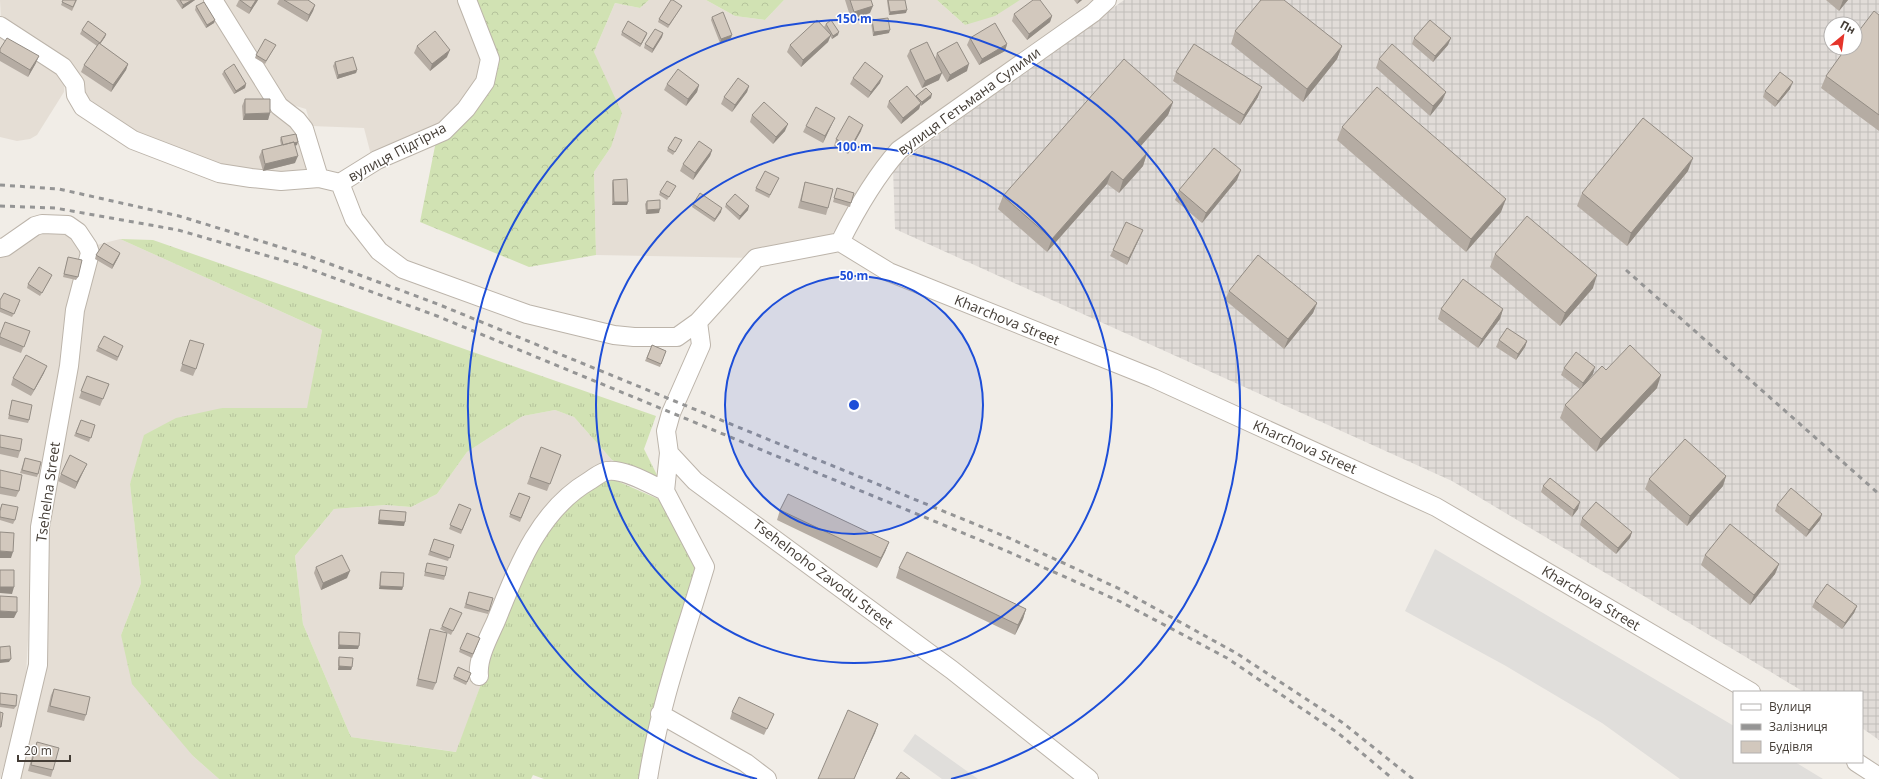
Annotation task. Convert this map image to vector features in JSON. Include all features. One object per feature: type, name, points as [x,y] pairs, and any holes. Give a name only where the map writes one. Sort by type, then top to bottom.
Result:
[{"type":"street","points":[[213,0],[279,106],[297,120],[304,129],[319,178]]},
{"type":"street","name":"вулиця Підгірна","points":[[0,26],[63,67],[75,84],[76,95],[83,107],[133,140],[220,173],[281,181],[319,178],[340,183],[377,160],[444,130],[466,108],[485,82],[490,59],[467,0]]},
{"type":"street","name":"вулиця Гетьмана Сулими","points":[[840,242],[852,218],[879,176],[899,150],[1093,13],[1107,0]]},
{"type":"street","points":[[340,183],[354,219],[379,251],[403,270],[527,314],[614,335],[648,338],[677,336],[698,322],[756,258],[840,242]]},
{"type":"street","name":"Tsehelna Street","points":[[0,248],[5,247],[28,230],[42,224],[68,225],[78,232],[88,247],[90,254],[75,310],[68,366],[40,527],[38,665],[11,779]]},
{"type":"street","name":"Kharchova Street","points":[[840,242],[889,272],[1153,378],[1436,507],[1749,691]]},
{"type":"street","points":[[648,779],[660,714],[705,567],[664,491],[669,453],[666,431],[671,413],[701,345],[698,322]]},
{"type":"street","name":"Tsehelnoho Zavodu Street","points":[[669,453],[695,481],[952,670],[1089,779]]},
{"type":"street","points":[[479,676],[478,670],[486,644],[520,561],[547,518],[576,489],[607,471],[625,473],[664,491]]},
{"type":"street","points":[[660,714],[746,763],[767,779]]},
{"type":"street","points":[[1858,763],[1879,777]]},
{"type":"shaded area","points":[[0,0],[206,0],[300,133],[310,168],[281,174],[221,166],[137,133],[112,117],[87,97],[1,19]]},
{"type":"shaded area","points":[[219,0],[461,0],[483,59],[477,79],[460,106],[439,126],[371,155],[364,128],[311,126],[306,109],[279,101]]},
{"type":"shaded area","points":[[649,0],[706,0],[735,16],[765,20],[784,0],[937,0],[965,25],[1020,0],[1093,0],[892,145],[832,234],[809,245],[756,258],[596,255],[594,172],[611,147],[594,52],[615,3],[640,8]]},
{"type":"shaded area","points":[[1124,0],[1879,0],[1879,740],[1863,729],[1863,691],[1802,691],[1452,481],[895,229],[893,168]]},
{"type":"shaded area","points":[[0,31],[65,80],[64,92],[37,135],[30,139],[17,141],[0,137]]},
{"type":"shaded area","points":[[42,228],[70,231],[87,254],[34,527],[25,695],[0,779],[0,253]]},
{"type":"shaded area","points":[[120,239],[322,330],[308,408],[222,408],[130,483],[141,583],[121,635],[193,756],[219,779],[17,779],[45,534],[81,310],[97,245]]},
{"type":"shaded area","points":[[555,410],[574,417],[612,460],[576,483],[481,684],[457,752],[351,737],[303,624],[295,556],[334,509],[386,505],[411,507],[437,494],[467,452],[523,416]]},
{"type":"shaded area","points":[[1435,549],[1733,725],[1733,763],[1797,763],[1823,779],[1680,779],[1602,723],[1506,666],[1405,611]]},
{"type":"shaded area","points":[[915,734],[978,779],[942,779],[903,751]]},
{"type":"green space","points":[[475,0],[649,0],[640,8],[615,3],[594,52],[622,113],[611,147],[594,172],[596,255],[529,267],[420,222],[436,141],[489,84]]},
{"type":"green space","points":[[706,0],[784,0],[765,20],[735,16]]},
{"type":"green space","points":[[937,0],[1020,0],[995,16],[965,25]]},
{"type":"green space","points":[[120,239],[153,240],[656,416],[644,449],[660,481],[612,460],[574,417],[555,410],[523,416],[467,452],[437,494],[411,507],[386,505],[334,509],[295,556],[303,624],[351,737],[456,752],[481,684],[491,646],[525,566],[553,521],[579,495],[608,477],[665,502],[697,570],[640,779],[544,779],[533,775],[531,779],[219,779],[193,756],[132,684],[121,635],[141,583],[130,484],[144,435],[176,418],[222,408],[307,408],[322,330]]},
{"type":"building","points":[[63,0],[76,0],[73,7],[62,2]]},
{"type":"building","points":[[180,0],[192,0],[183,5]]},
{"type":"building","points":[[240,0],[256,0],[251,8]]},
{"type":"building","points":[[284,0],[308,0],[315,5],[309,15]]},
{"type":"building","points":[[671,0],[682,6],[669,25],[659,19]]},
{"type":"building","points":[[850,0],[871,0],[873,6],[854,12]]},
{"type":"building","points":[[888,0],[905,0],[907,10],[890,12]]},
{"type":"building","points":[[1033,0],[1040,0],[1052,16],[1029,34],[1014,14]]},
{"type":"building","points":[[1261,0],[1284,0],[1342,46],[1307,89],[1235,31]]},
{"type":"building","points":[[204,2],[215,20],[207,25],[196,6]]},
{"type":"building","points":[[1874,11],[1879,15],[1879,115],[1826,76],[1840,56],[1863,56],[1863,25]]},
{"type":"building","points":[[723,12],[732,35],[721,39],[712,17]]},
{"type":"building","points":[[888,18],[890,30],[874,32],[872,20]]},
{"type":"building","points":[[817,20],[831,35],[803,60],[790,45]]},
{"type":"building","points":[[831,20],[839,32],[833,36],[826,24]]},
{"type":"building","points":[[1430,20],[1451,38],[1435,56],[1414,38]]},
{"type":"building","points":[[88,21],[106,34],[100,43],[82,30]]},
{"type":"building","points":[[628,21],[647,33],[641,44],[622,32]]},
{"type":"building","points":[[995,23],[1007,44],[982,59],[970,38]]},
{"type":"building","points":[[655,29],[663,33],[653,49],[645,44]]},
{"type":"building","points":[[435,31],[450,50],[432,64],[417,46]]},
{"type":"building","points":[[7,38],[39,56],[30,70],[0,52],[0,49]]},
{"type":"building","points":[[265,39],[276,45],[266,61],[256,55]]},
{"type":"building","points":[[927,42],[942,73],[925,81],[910,50]]},
{"type":"building","points":[[957,42],[969,64],[950,75],[937,53]]},
{"type":"building","points":[[99,43],[128,64],[113,85],[84,65]]},
{"type":"building","points":[[1194,44],[1262,87],[1244,115],[1176,72]]},
{"type":"building","points":[[1392,44],[1446,92],[1433,106],[1379,59]]},
{"type":"building","points":[[353,57],[357,70],[338,75],[335,62]]},
{"type":"building","points":[[1124,59],[1173,102],[1136,143],[1147,153],[1123,180],[1112,171],[1052,239],[1003,196]]},
{"type":"building","points":[[865,62],[883,76],[871,92],[853,78]]},
{"type":"building","points":[[234,64],[246,84],[236,91],[224,71]]},
{"type":"building","points":[[678,69],[699,85],[688,99],[667,84]]},
{"type":"building","points":[[1780,72],[1793,82],[1778,101],[1765,91]]},
{"type":"building","points":[[738,78],[749,86],[735,105],[724,97]]},
{"type":"building","points":[[907,86],[921,103],[903,118],[889,101]]},
{"type":"building","points":[[1377,87],[1506,199],[1471,239],[1342,127]]},
{"type":"building","points":[[926,88],[932,94],[922,102],[916,96]]},
{"type":"building","points":[[245,99],[270,99],[270,113],[245,114]]},
{"type":"building","points":[[764,102],[788,124],[776,137],[752,115]]},
{"type":"building","points":[[816,107],[835,118],[825,136],[806,126]]},
{"type":"building","points":[[849,116],[863,125],[851,147],[836,139]]},
{"type":"building","points":[[1643,118],[1693,158],[1631,233],[1582,193]]},
{"type":"building","points":[[296,134],[298,142],[283,145],[281,137]]},
{"type":"building","points":[[675,137],[682,140],[675,152],[668,148]]},
{"type":"building","points":[[699,141],[712,150],[695,173],[683,164]]},
{"type":"building","points":[[294,142],[298,156],[265,164],[262,150]]},
{"type":"building","points":[[1214,148],[1241,170],[1206,213],[1179,190]]},
{"type":"building","points":[[765,171],[779,178],[770,195],[756,188]]},
{"type":"building","points":[[627,179],[628,202],[614,202],[613,180]]},
{"type":"building","points":[[667,181],[676,186],[669,197],[660,192]]},
{"type":"building","points":[[805,182],[833,189],[828,208],[801,201]]},
{"type":"building","points":[[837,188],[854,193],[851,203],[834,198]]},
{"type":"building","points":[[700,193],[722,208],[715,219],[693,204]]},
{"type":"building","points":[[735,194],[749,206],[740,216],[726,204]]},
{"type":"building","points":[[660,200],[660,209],[647,210],[647,201]]},
{"type":"building","points":[[1527,216],[1597,275],[1565,313],[1495,254]]},
{"type":"building","points":[[1126,222],[1143,230],[1129,258],[1113,250]]},
{"type":"building","points":[[104,243],[120,253],[113,265],[96,255]]},
{"type":"building","points":[[1258,255],[1317,303],[1288,339],[1229,291]]},
{"type":"building","points":[[68,257],[82,260],[78,277],[64,274]]},
{"type":"building","points":[[39,267],[52,275],[42,293],[28,284]]},
{"type":"building","points":[[1463,279],[1503,309],[1482,339],[1441,309]]},
{"type":"building","points":[[4,293],[20,300],[14,314],[0,308],[0,300]]},
{"type":"building","points":[[5,322],[30,331],[24,347],[0,337]]},
{"type":"building","points":[[1507,328],[1527,341],[1518,354],[1499,340]]},
{"type":"building","points":[[104,336],[123,346],[118,357],[98,347]]},
{"type":"building","points":[[190,340],[204,344],[196,369],[182,364]]},
{"type":"building","points":[[652,345],[666,351],[661,364],[647,358]]},
{"type":"building","points":[[1630,345],[1661,375],[1601,439],[1565,405],[1602,366],[1606,370]]},
{"type":"building","points":[[1576,352],[1595,367],[1583,383],[1564,368]]},
{"type":"building","points":[[26,355],[47,366],[34,390],[13,378]]},
{"type":"building","points":[[87,376],[109,384],[103,399],[81,391]]},
{"type":"building","points":[[12,400],[32,405],[29,420],[9,415]]},
{"type":"building","points":[[81,420],[95,425],[91,438],[76,433]]},
{"type":"building","points":[[0,435],[22,439],[20,451],[0,447]]},
{"type":"building","points":[[1685,439],[1726,476],[1690,516],[1649,479]]},
{"type":"building","points":[[541,447],[561,455],[550,484],[530,477]]},
{"type":"building","points":[[70,455],[87,464],[77,482],[61,474]]},
{"type":"building","points":[[25,458],[41,462],[38,474],[22,470]]},
{"type":"building","points":[[0,470],[22,475],[19,491],[0,487]]},
{"type":"building","points":[[1550,478],[1580,502],[1574,510],[1543,486]]},
{"type":"building","points":[[1791,488],[1822,514],[1809,530],[1777,505]]},
{"type":"building","points":[[519,493],[530,497],[521,518],[510,514]]},
{"type":"building","points":[[788,494],[889,542],[881,558],[780,510]]},
{"type":"building","points":[[1596,502],[1632,532],[1618,548],[1582,518]]},
{"type":"building","points":[[2,504],[18,507],[15,520],[0,517]]},
{"type":"building","points":[[459,504],[471,509],[462,530],[450,525]]},
{"type":"building","points":[[380,510],[406,512],[405,522],[379,520]]},
{"type":"building","points":[[1730,524],[1779,564],[1754,595],[1705,555]]},
{"type":"building","points":[[0,532],[14,533],[13,552],[0,551]]},
{"type":"building","points":[[434,539],[454,545],[450,558],[430,551]]},
{"type":"building","points":[[907,552],[1026,609],[1018,625],[899,568]]},
{"type":"building","points":[[342,555],[350,571],[323,583],[316,567]]},
{"type":"building","points":[[427,563],[447,567],[445,576],[425,572]]},
{"type":"building","points":[[0,570],[14,570],[14,587],[0,587]]},
{"type":"building","points":[[381,572],[404,573],[403,587],[380,586]]},
{"type":"building","points":[[1827,584],[1857,606],[1845,623],[1815,601]]},
{"type":"building","points":[[469,592],[493,598],[489,611],[466,604]]},
{"type":"building","points":[[0,596],[17,597],[17,612],[0,611]]},
{"type":"building","points":[[450,608],[462,613],[453,631],[442,626]]},
{"type":"building","points":[[430,629],[447,633],[436,683],[418,679]]},
{"type":"building","points":[[339,632],[360,633],[359,646],[339,645]]},
{"type":"building","points":[[467,633],[480,638],[473,654],[460,649]]},
{"type":"building","points":[[10,646],[11,659],[0,660],[0,647]]},
{"type":"building","points":[[339,657],[353,658],[352,667],[339,666]]},
{"type":"building","points":[[458,667],[471,673],[467,682],[454,676]]},
{"type":"building","points":[[54,689],[90,697],[86,715],[50,706]]},
{"type":"building","points":[[0,693],[17,695],[16,706],[0,704]]},
{"type":"building","points":[[739,697],[774,714],[767,729],[732,712]]},
{"type":"building","points":[[848,710],[878,724],[854,779],[818,779]]},
{"type":"building","points":[[0,712],[3,713],[1,727],[0,727]]},
{"type":"building","points":[[37,742],[59,748],[53,770],[31,765]]},
{"type":"building","points":[[901,772],[910,779],[896,779]]},
{"type":"railway","points":[[0,185],[59,189],[179,216],[306,255],[440,305],[1009,538],[1122,590],[1236,653],[1343,723],[1413,779]]},
{"type":"railway","points":[[0,206],[55,208],[178,230],[299,265],[437,316],[1009,552],[1119,601],[1227,658],[1338,733],[1393,779]]},
{"type":"railway","points":[[1626,270],[1879,494]]}]
